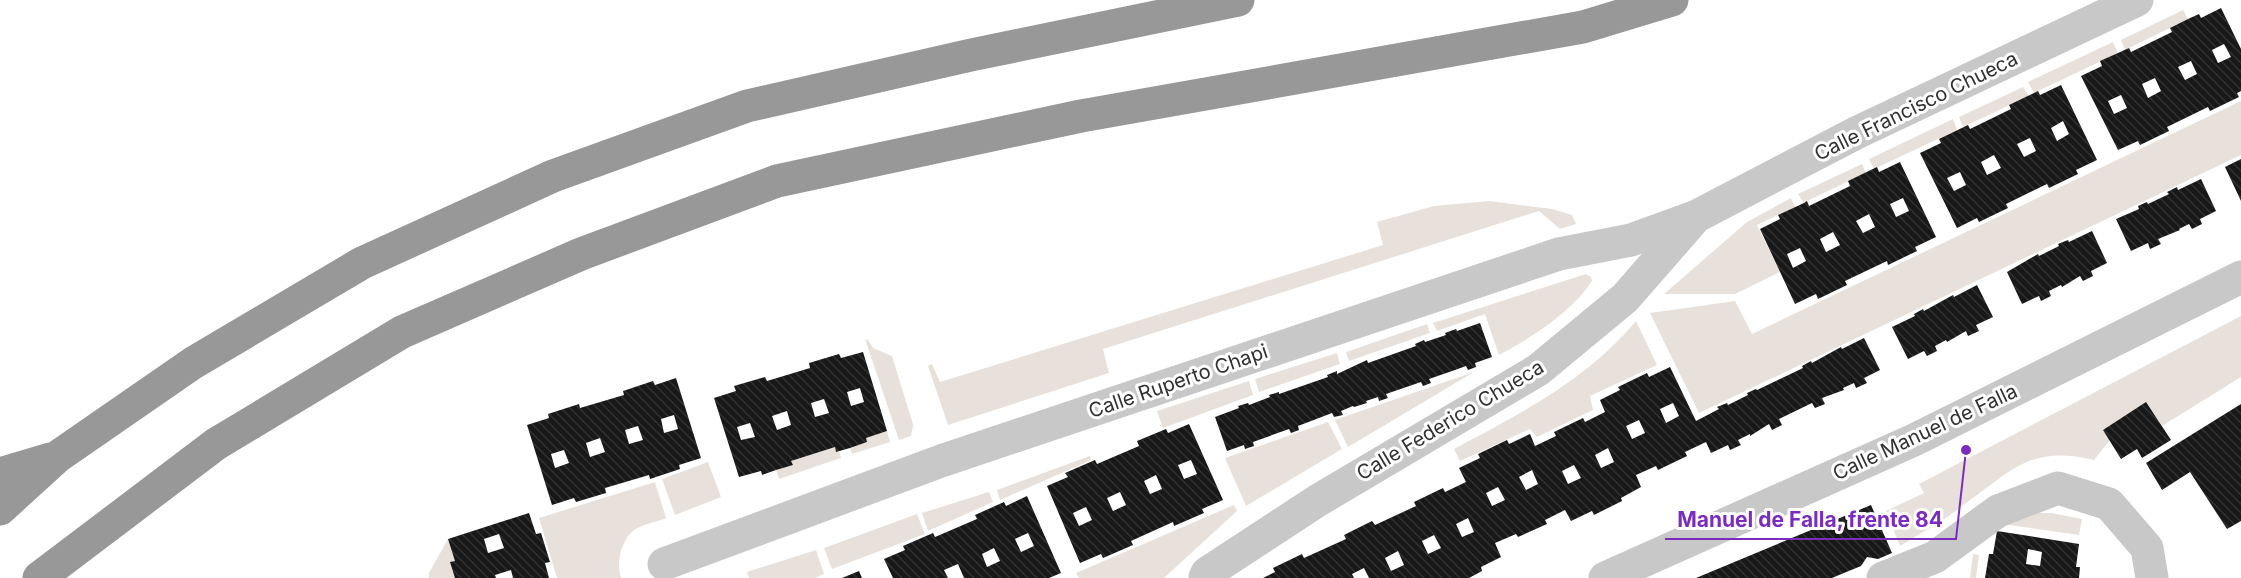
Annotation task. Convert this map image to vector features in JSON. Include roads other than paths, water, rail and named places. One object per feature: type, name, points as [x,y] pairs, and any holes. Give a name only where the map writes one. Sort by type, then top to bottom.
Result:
[{"type":"highway","points":[[0,508],[57,457],[193,363],[362,263],[553,176],[747,106],[971,55],[1238,0]]},
{"type":"highway","points":[[39,578],[216,444],[402,332],[581,254],[777,181],[1080,116],[1583,27],[1672,0]]},
{"type":"highway","points":[[0,474],[57,457]]},
{"type":"street","name":"Calle Francisco Chueca","points":[[1697,216],[1856,133],[2137,0]]},
{"type":"street","name":"Calle Ruperto Chapi","points":[[664,564],[941,461],[1559,254],[1632,240],[1697,216]]},
{"type":"street","name":"Calle Federico Chueca","points":[[1205,576],[1317,501],[1538,370],[1624,298],[1697,216]]},
{"type":"street","name":"Calle Manuel de Falla","points":[[1605,578],[1914,440],[2241,277]]},
{"type":"street","points":[[1883,578],[1935,557],[1998,511],[2058,488],[2109,504],[2147,548],[2152,578]]},
{"type":"place","name":"Manuel de Falla, frente 84","points":[[1966,450]]}]
